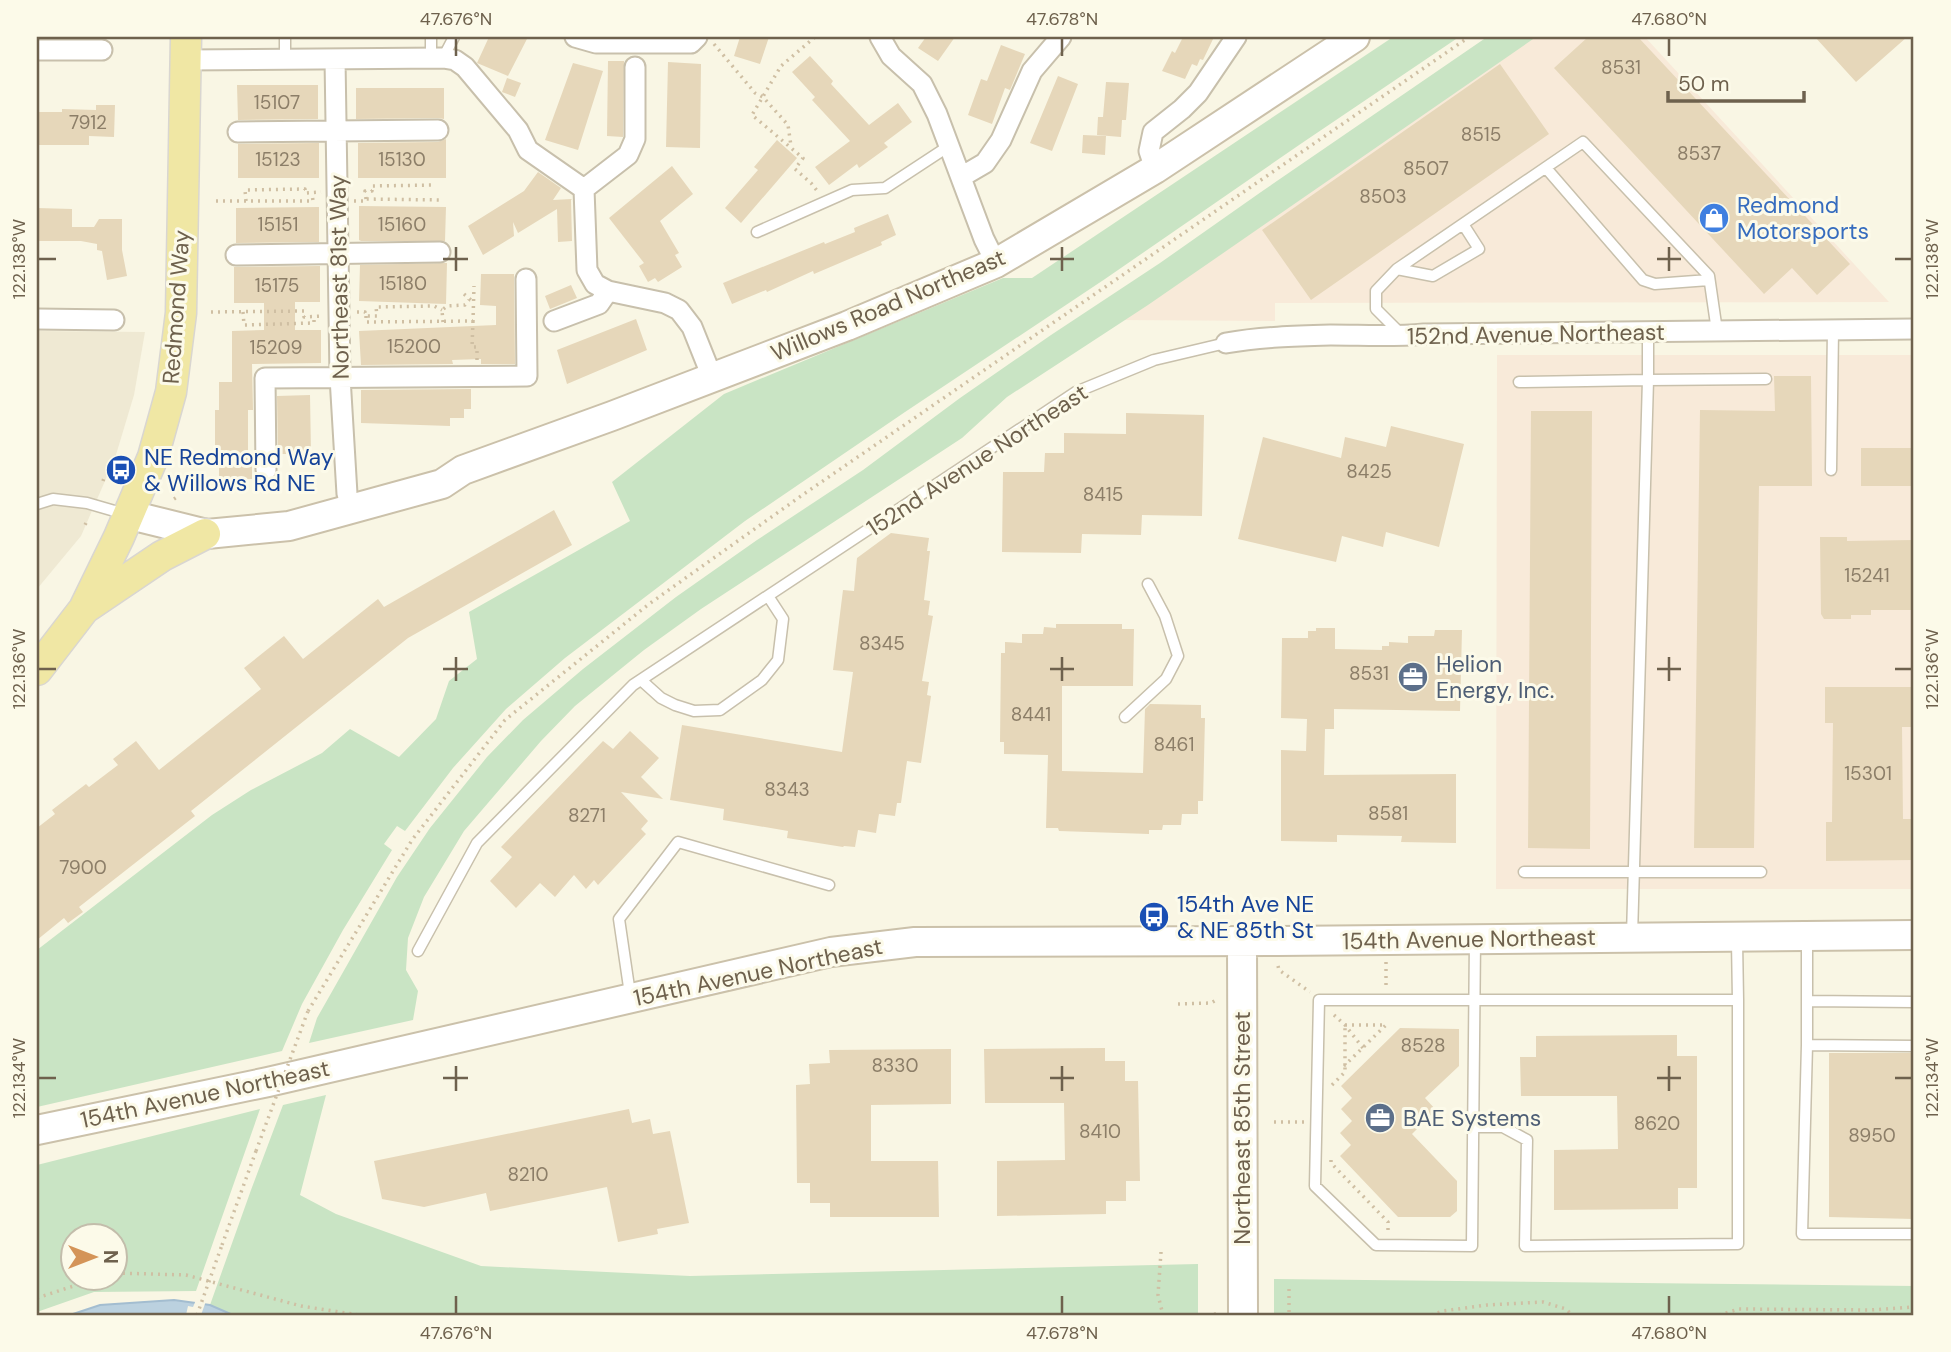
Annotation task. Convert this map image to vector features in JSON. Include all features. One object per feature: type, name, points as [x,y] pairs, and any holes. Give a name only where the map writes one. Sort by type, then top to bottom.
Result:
[{"type":"main road","name":"Redmond Way","points":[[37,670],[84,609],[130,515],[153,457],[172,392],[181,313],[185,48]]},
{"type":"main road","points":[[84,609],[162,556],[205,534]]},
{"type":"street","points":[[575,37],[596,43],[691,43],[705,40]]},
{"type":"street","points":[[880,37],[891,56],[922,84],[937,114],[984,239],[996,263]]},
{"type":"street","points":[[961,177],[985,163],[1001,140],[1032,71],[1061,37]]},
{"type":"street","points":[[1155,169],[1149,151],[1153,132],[1198,93],[1236,37]]},
{"type":"street","name":"Willows Road Northeast","points":[[130,515],[205,534],[289,526],[442,484],[463,470],[847,326],[996,263],[1155,169],[1355,37]]},
{"type":"street","points":[[185,48],[285,59],[437,58],[455,61],[465,67],[517,130],[528,150],[584,188]]},
{"type":"street","points":[[37,50],[102,50]]},
{"type":"street","name":"Northeast 81st Way","points":[[335,59],[340,377],[347,494]]},
{"type":"street","points":[[584,188],[628,155],[635,139],[635,67]]},
{"type":"street","points":[[239,132],[438,130]]},
{"type":"street","points":[[584,188],[587,270],[596,284],[608,291],[665,303],[679,310],[692,327],[712,377]]},
{"type":"street","points":[[236,256],[440,252]]},
{"type":"street","points":[[266,470],[265,378],[527,376],[526,279]]},
{"type":"street","points":[[554,321],[599,304],[608,291]]},
{"type":"street","points":[[37,319],[114,320]]},
{"type":"street","name":"152nd Avenue Northeast","points":[[1226,343],[1330,335],[1914,329]]},
{"type":"street","name":"Willows Road Northeast","points":[[254,529],[297,509],[347,494],[438,469],[463,470]]},
{"type":"street","name":"154th Avenue Northeast","points":[[37,1130],[268,1082],[831,952],[874,946],[915,942],[1242,942],[1914,935]]},
{"type":"street","name":"Northeast 85th Street","points":[[1230,1315],[1242,942]]},
{"type":"lane","points":[[285,37],[285,59]]},
{"type":"lane","points":[[431,37],[437,58]]},
{"type":"lane","points":[[437,58],[454,37]]},
{"type":"lane","points":[[1404,336],[1376,309],[1376,291],[1397,269],[1583,142],[1709,276],[1717,331]]},
{"type":"lane","points":[[757,232],[852,190],[885,188],[949,146]]},
{"type":"lane","points":[[1546,168],[1643,280],[1656,284],[1709,280]]},
{"type":"lane","points":[[1397,269],[1433,276],[1479,249],[1462,224]]},
{"type":"lane","points":[[1831,470],[1833,330]]},
{"type":"lane","points":[[1632,937],[1648,332]]},
{"type":"lane","name":"152nd Avenue Northeast","points":[[418,951],[477,843],[633,685],[1076,392],[1153,360],[1226,343]]},
{"type":"lane","points":[[1519,382],[1766,379]]},
{"type":"lane","points":[[37,504],[53,499],[87,503],[130,515]]},
{"type":"lane","points":[[1125,717],[1166,679],[1178,656],[1165,616],[1148,584]]},
{"type":"lane","points":[[641,680],[661,698],[675,705],[694,711],[720,710],[762,680],[778,660],[783,619],[768,596]]},
{"type":"lane","points":[[631,998],[619,919],[678,842],[829,885]]},
{"type":"lane","points":[[1524,872],[1761,872]]},
{"type":"lane","points":[[1474,1127],[1503,1127],[1527,1140],[1525,1246],[1738,1244],[1737,937]]},
{"type":"lane","points":[[1807,937],[1802,1234],[1914,1234]]},
{"type":"lane","points":[[1475,939],[1475,999],[1474,1127],[1472,1247],[1376,1245],[1315,1186],[1319,1000],[1475,999],[1738,1000]]},
{"type":"lane","points":[[1807,1001],[1914,1002]]},
{"type":"lane","points":[[1807,1045],[1914,1046]]},
{"type":"path","points":[[811,183],[795,169],[803,158],[752,115],[781,66],[815,37]]},
{"type":"path","points":[[197,1315],[308,1011],[412,841],[505,720],[649,604],[801,496],[1469,37]]},
{"type":"path","points":[[705,40],[788,125],[792,148]]},
{"type":"path","points":[[366,199],[365,191],[372,191],[372,186],[433,185]]},
{"type":"path","points":[[246,201],[246,190],[305,189],[305,193],[321,192]]},
{"type":"path","points":[[216,201],[313,201],[313,193]]},
{"type":"path","points":[[354,201],[443,200]]},
{"type":"path","points":[[474,286],[471,300],[472,347],[477,347],[477,377]]},
{"type":"path","points":[[464,294],[471,300]]},
{"type":"path","points":[[442,310],[447,306],[465,305],[471,300]]},
{"type":"path","points":[[366,316],[377,316],[376,307],[434,306],[442,310]]},
{"type":"path","points":[[442,310],[443,322]]},
{"type":"path","points":[[212,312],[304,311],[304,317],[320,316]]},
{"type":"path","points":[[243,312],[244,325],[314,324],[314,317]]},
{"type":"path","points":[[355,312],[365,312],[366,323],[473,321]]},
{"type":"path","points":[[1386,960],[1386,988]]},
{"type":"path","points":[[1278,969],[1314,995]]},
{"type":"path","points":[[1178,1003],[1211,1003],[1218,999]]},
{"type":"path","points":[[1332,1013],[1363,1048]]},
{"type":"path","points":[[1345,1065],[1386,1025],[1386,1017]]},
{"type":"path","points":[[1345,1025],[1386,1025]]},
{"type":"path","points":[[1332,1085],[1345,1072],[1345,1025]]},
{"type":"path","points":[[1274,1122],[1309,1122]]},
{"type":"path","points":[[1331,1149],[1331,1163],[1388,1222],[1388,1233]]},
{"type":"path","points":[[1161,1252],[1158,1295],[1163,1315]]},
{"type":"path","points":[[130,1273],[186,1275],[301,1306],[359,1315]]},
{"type":"path","points":[[1289,1289],[1289,1315]]},
{"type":"path","points":[[37,1298],[60,1291]]},
{"type":"path","points":[[1431,1315],[1487,1305],[1543,1302],[1566,1309],[1572,1315]]},
{"type":"path","points":[[1719,1315],[1739,1309],[1870,1310],[1914,1307]]},
{"type":"path","points":[[1208,1315],[1230,1315]]},
{"type":"shaded area","points":[[1519,37],[1645,37],[1889,302],[1275,303],[1275,321],[1119,320]]},
{"type":"shaded area","points":[[37,331],[145,332],[134,395],[115,458],[81,536],[37,589]]},
{"type":"shaded area","points":[[1497,355],[1914,355],[1914,889],[1496,889]]},
{"type":"green space","points":[[1393,37],[1459,37],[745,521],[565,658],[506,709],[453,768],[405,831],[397,826],[384,844],[392,850],[302,1004],[282,1051],[37,1107],[37,950],[212,815],[251,790],[322,753],[350,729],[399,757],[436,719],[449,681],[477,659],[469,612],[630,521],[612,482],[724,394],[1003,278],[1032,278]]},
{"type":"green space","points":[[1487,37],[1536,37],[1148,305],[1007,397],[962,438],[701,609],[644,650],[575,706],[541,741],[464,831],[424,897],[408,938],[406,970],[418,991],[413,1020],[309,1043],[317,1018],[397,877],[430,828],[487,757],[523,720],[583,669],[676,597],[863,470],[1051,335]]},
{"type":"green space","points":[[326,1095],[300,1195],[336,1214],[481,1266],[690,1276],[1198,1264],[1198,1315],[233,1315],[210,1305],[283,1105]]},
{"type":"green space","points":[[260,1109],[196,1291],[130,1292],[130,1222],[60,1222],[60,1292],[94,1292],[37,1312],[37,1165]]},
{"type":"green space","points":[[1274,1279],[1914,1286],[1914,1315],[1274,1315]]},
{"type":"water","points":[[174,1300],[210,1305],[233,1315],[70,1315],[100,1305]]},
{"type":"pier","points":[[196,1300],[206,1301],[201,1315],[186,1315],[188,1306],[193,1307]]},
{"type":"building","points":[[489,37],[528,37],[508,76],[477,63]]},
{"type":"building","points":[[740,37],[769,37],[760,64],[734,56]]},
{"type":"building","points":[[926,37],[955,37],[938,61],[918,48]]},
{"type":"building","points":[[1183,37],[1214,37],[1203,60],[1200,59],[1197,66],[1192,64],[1185,79],[1162,71]]},
{"type":"building","points":[[1588,37],[1638,37],[1850,264],[1817,295],[1792,268],[1764,294],[1554,68]]},
{"type":"building","points":[[1815,37],[1907,37],[1856,82]]},
{"type":"building","points":[[1001,45],[1025,54],[1010,90],[1005,88],[992,124],[968,115],[981,79],[987,81]]},
{"type":"building","points":[[810,56],[833,81],[831,84],[869,125],[898,103],[912,122],[884,143],[888,147],[859,168],[857,164],[829,185],[815,167],[850,141],[812,100],[815,97],[792,72]]},
{"type":"building","points":[[608,61],[624,61],[623,137],[607,136]]},
{"type":"building","points":[[668,62],[701,64],[700,148],[666,147]]},
{"type":"building","points":[[573,63],[603,71],[578,150],[545,140]]},
{"type":"building","points":[[1500,64],[1549,134],[1311,300],[1262,230]]},
{"type":"building","points":[[1058,76],[1078,84],[1052,151],[1030,143]]},
{"type":"building","points":[[507,78],[521,83],[515,97],[502,92]]},
{"type":"building","points":[[1106,82],[1129,83],[1126,120],[1122,120],[1121,137],[1097,135],[1098,117],[1103,117]]},
{"type":"building","points":[[237,85],[318,85],[318,119],[238,120]]},
{"type":"building","points":[[356,88],[444,88],[444,119],[356,119]]},
{"type":"building","points":[[96,105],[115,105],[114,137],[89,136],[89,145],[37,145],[37,112],[62,112],[62,109],[96,110]]},
{"type":"building","points":[[1083,135],[1106,136],[1105,155],[1082,153]]},
{"type":"building","points":[[446,139],[446,178],[358,178],[358,143],[438,142]]},
{"type":"building","points":[[777,140],[797,158],[741,223],[725,208],[758,170],[754,167]]},
{"type":"building","points":[[319,143],[319,178],[238,178],[238,144]]},
{"type":"building","points":[[672,166],[693,194],[660,221],[679,253],[675,255],[682,267],[658,282],[655,278],[648,282],[639,266],[644,263],[609,218]]},
{"type":"building","points":[[538,172],[561,188],[553,200],[572,199],[572,241],[558,242],[557,209],[518,233],[513,222],[514,236],[483,255],[468,226],[524,191]]},
{"type":"building","points":[[359,206],[446,207],[445,241],[361,241]]},
{"type":"building","points":[[319,207],[319,242],[236,243],[236,208]]},
{"type":"building","points":[[37,208],[72,209],[72,227],[94,227],[99,219],[122,219],[122,250],[127,276],[107,280],[102,251],[97,250],[97,244],[81,241],[37,241]]},
{"type":"building","points":[[888,214],[896,235],[881,242],[882,245],[732,304],[723,283],[855,232],[854,228]]},
{"type":"building","points":[[447,263],[446,304],[359,301],[360,265]]},
{"type":"building","points":[[320,266],[320,302],[295,302],[295,330],[321,330],[321,363],[252,364],[253,410],[248,410],[248,463],[252,463],[252,479],[219,479],[219,465],[215,465],[215,410],[219,410],[219,382],[232,382],[232,331],[264,330],[264,303],[234,303],[234,267]]},
{"type":"building","points":[[481,274],[514,274],[515,364],[481,364],[481,359],[452,360],[453,364],[361,365],[359,331],[496,325],[496,306],[480,305]]},
{"type":"building","points":[[571,285],[577,298],[550,309],[545,296]]},
{"type":"building","points":[[636,319],[647,350],[567,384],[557,350]]},
{"type":"building","points":[[1774,376],[1811,376],[1812,486],[1759,486],[1754,848],[1694,848],[1700,410],[1775,411]]},
{"type":"building","points":[[471,389],[471,409],[464,409],[464,418],[450,418],[450,426],[361,423],[361,390]]},
{"type":"building","points":[[310,395],[311,454],[278,454],[277,396]]},
{"type":"building","points":[[1531,411],[1592,411],[1590,849],[1528,848]]},
{"type":"building","points":[[1126,413],[1204,415],[1202,516],[1142,515],[1141,535],[1082,534],[1081,553],[1002,552],[1003,472],[1044,472],[1045,453],[1064,453],[1064,433],[1126,434]]},
{"type":"building","points":[[1391,426],[1464,444],[1439,547],[1386,532],[1383,547],[1342,536],[1336,562],[1238,539],[1263,437],[1341,458],[1345,437],[1386,447]]},
{"type":"building","points":[[1861,448],[1914,448],[1914,486],[1861,486]]},
{"type":"building","points":[[554,510],[572,545],[408,638],[191,811],[195,816],[79,907],[83,912],[68,923],[64,918],[37,940],[37,828],[55,814],[52,810],[86,784],[89,787],[118,765],[113,759],[136,741],[159,770],[261,689],[244,668],[284,636],[303,659],[378,599],[384,607]]},
{"type":"building","points":[[891,533],[929,538],[924,600],[930,601],[928,615],[933,616],[922,681],[929,682],[927,695],[931,696],[921,763],[907,761],[901,803],[897,803],[895,816],[879,814],[876,833],[858,830],[855,847],[843,847],[787,838],[788,831],[723,820],[724,809],[670,800],[682,725],[842,752],[853,672],[833,670],[843,590],[854,591],[857,558]]},
{"type":"building","points":[[1820,537],[1847,537],[1847,541],[1914,540],[1914,610],[1871,610],[1871,615],[1851,615],[1851,619],[1824,619],[1821,614]]},
{"type":"building","points":[[1056,624],[1122,624],[1122,629],[1134,629],[1133,686],[1062,686],[1062,771],[1143,773],[1145,709],[1150,704],[1201,705],[1201,718],[1205,718],[1203,801],[1198,801],[1198,814],[1182,814],[1181,825],[1163,825],[1162,830],[1149,830],[1149,834],[1059,831],[1058,828],[1046,828],[1048,755],[1004,754],[1004,742],[1000,742],[1001,653],[1005,653],[1005,642],[1022,643],[1022,634],[1043,634],[1044,627],[1056,628]]},
{"type":"building","points":[[1316,628],[1335,628],[1335,649],[1382,650],[1382,646],[1389,646],[1389,642],[1408,643],[1408,636],[1434,636],[1435,630],[1462,630],[1460,711],[1334,709],[1334,729],[1325,729],[1324,775],[1456,774],[1456,843],[1401,842],[1402,836],[1337,835],[1337,842],[1281,841],[1281,750],[1306,751],[1307,719],[1281,718],[1282,638],[1308,638],[1308,631],[1316,631]]},
{"type":"building","points":[[1825,687],[1914,687],[1914,727],[1902,727],[1903,819],[1914,819],[1914,860],[1826,861],[1826,822],[1832,822],[1833,723],[1825,723]]},
{"type":"building","points":[[630,731],[659,758],[641,777],[663,799],[621,792],[648,821],[641,829],[646,834],[598,885],[594,880],[586,889],[574,875],[555,897],[540,883],[516,908],[490,881],[512,857],[501,847],[603,741],[613,749]]},
{"type":"building","points":[[1400,1028],[1459,1029],[1459,1066],[1425,1098],[1436,1110],[1412,1134],[1457,1181],[1457,1211],[1450,1217],[1398,1217],[1340,1156],[1351,1145],[1340,1133],[1352,1121],[1341,1109],[1352,1098],[1341,1086]]},
{"type":"building","points":[[1677,1035],[1677,1056],[1697,1056],[1697,1188],[1678,1188],[1678,1209],[1554,1210],[1554,1150],[1618,1149],[1617,1096],[1521,1096],[1520,1057],[1536,1057],[1536,1036]]},
{"type":"building","points":[[1105,1048],[1105,1061],[1125,1061],[1125,1081],[1138,1081],[1140,1181],[1126,1181],[1126,1201],[1106,1201],[1106,1214],[997,1216],[997,1161],[1065,1160],[1064,1103],[985,1103],[984,1049]]},
{"type":"building","points":[[951,1049],[951,1104],[871,1105],[871,1161],[938,1161],[939,1217],[830,1217],[830,1203],[810,1203],[810,1183],[797,1183],[796,1085],[810,1084],[809,1064],[830,1063],[829,1050]]},
{"type":"building","points":[[1829,1053],[1914,1053],[1914,1219],[1829,1217]]},
{"type":"building","points":[[629,1109],[632,1123],[650,1119],[653,1134],[670,1131],[689,1223],[657,1229],[658,1234],[618,1242],[607,1187],[490,1211],[486,1193],[424,1207],[382,1199],[374,1161]]},
{"type":"place","name":"Redmond Motorsports","points":[[1714,218]]},
{"type":"place","name":"NE Redmond Way & Willows Rd NE","points":[[121,470]]},
{"type":"place","name":"Helion Energy, Inc.","points":[[1413,677]]},
{"type":"place","name":"154th Ave NE & NE 85th St","points":[[1154,917]]},
{"type":"place","name":"BAE Systems","points":[[1380,1118]]}]
